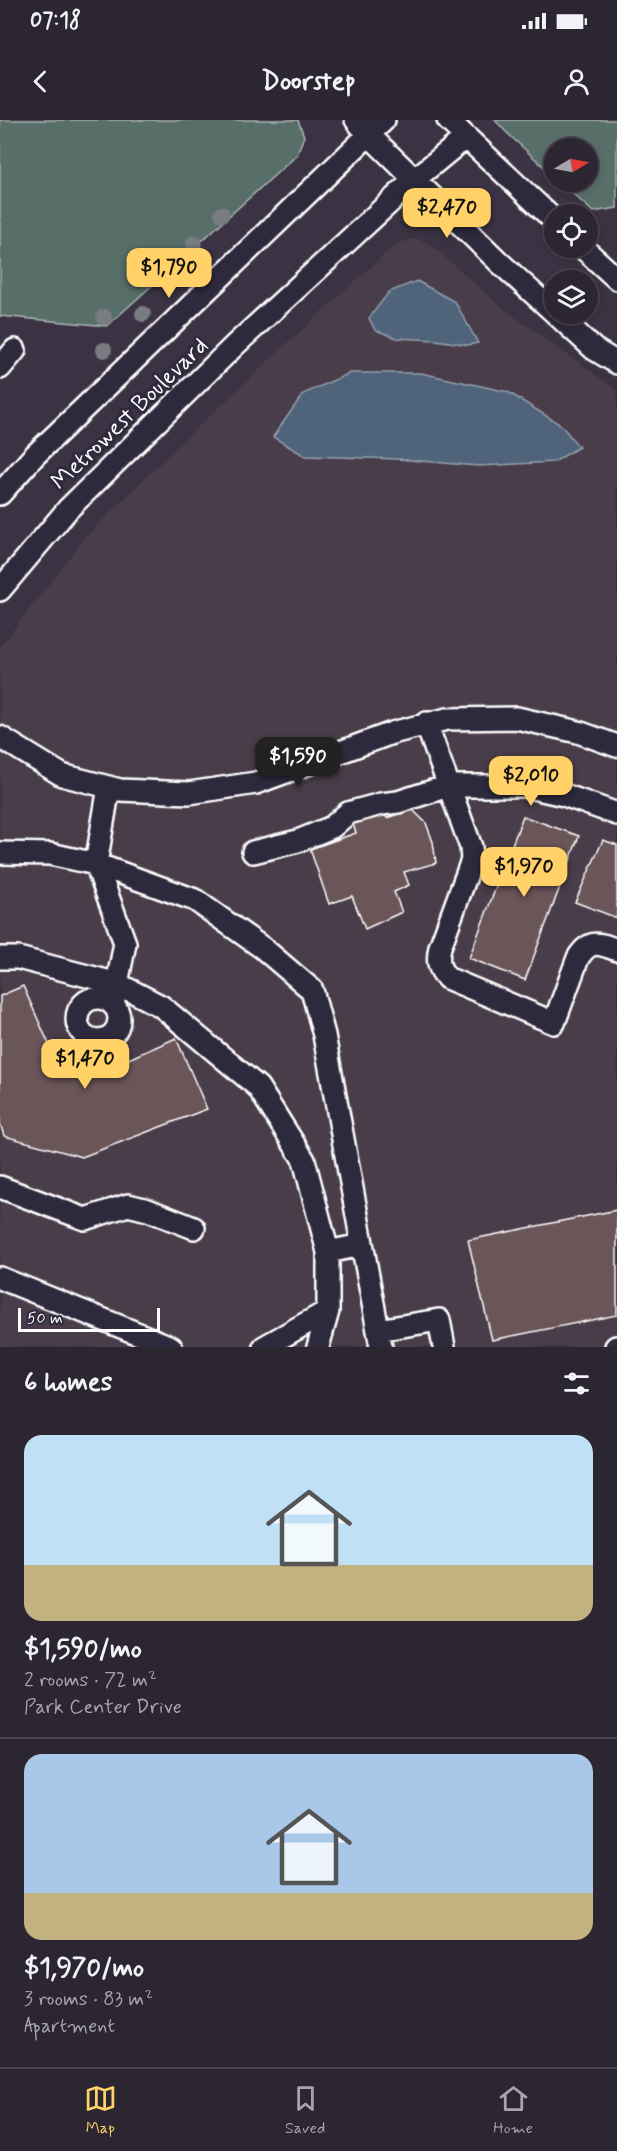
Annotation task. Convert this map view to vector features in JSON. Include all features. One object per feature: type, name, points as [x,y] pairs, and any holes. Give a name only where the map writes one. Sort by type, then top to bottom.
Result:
[{"type":"street","name":"Metrowest Boulevard","points":[[0,494],[362,127],[384,120]]},
{"type":"street","points":[[448,120],[544,211]]},
{"type":"street","points":[[362,127],[544,303]]},
{"type":"street","name":"Metrowest Boulevard","points":[[0,590],[76,501],[235,345],[414,179],[465,138]]},
{"type":"street","points":[[594,258],[617,279]]},
{"type":"street","points":[[567,324],[594,349],[617,363]]},
{"type":"street","points":[[0,348],[15,350],[0,368]]},
{"type":"street","points":[[0,737],[62,775],[120,790],[189,793],[256,783],[392,733],[447,719],[517,718],[578,732],[617,746]]},
{"type":"street","points":[[426,723],[471,847],[472,860],[440,947],[437,959],[440,970],[447,978],[554,1023],[578,958],[584,948],[592,944],[604,945],[617,950]]},
{"type":"street","points":[[253,852],[298,841],[332,827],[348,813],[398,802],[448,786],[524,786],[564,795],[617,814]]},
{"type":"street","points":[[109,787],[96,864],[125,943],[116,994]]},
{"type":"street","points":[[0,853],[50,854],[96,864],[195,900],[264,949],[312,990],[324,1035],[379,1339],[439,1320],[444,1347]]},
{"type":"street","points":[[0,958],[18,958],[116,994],[161,1006],[258,1087],[304,1160],[328,1252],[328,1311],[318,1347]]},
{"type":"street","points":[[0,1187],[85,1219],[128,1204],[195,1228]]},
{"type":"street","points":[[328,1252],[361,1245]]},
{"type":"street","points":[[0,1278],[171,1347]]},
{"type":"street","points":[[264,1347],[328,1311]]},
{"type":"shaded area","points":[[419,239],[434,247],[505,310],[617,390],[617,1347],[0,1347],[0,647],[86,536],[182,442],[396,244]]},
{"type":"green space","points":[[0,120],[298,120],[304,136],[297,155],[107,326],[0,316]]},
{"type":"green space","points":[[495,120],[617,120],[617,208],[598,211],[598,204],[584,204],[571,192],[598,192],[598,138],[544,138],[544,167]]},
{"type":"water","points":[[417,281],[455,302],[478,343],[468,345],[436,340],[397,338],[375,330],[369,318],[389,292]]},
{"type":"water","points":[[350,373],[421,373],[508,392],[561,425],[579,447],[554,462],[478,466],[398,459],[305,456],[273,437],[303,394]]},
{"type":"building","points":[[379,807],[387,818],[412,809],[426,823],[433,842],[436,863],[404,872],[409,885],[394,892],[402,912],[365,929],[352,896],[329,904],[310,849],[356,833],[350,815]]},
{"type":"building","points":[[523,816],[579,836],[525,980],[469,958]]},
{"type":"building","points":[[603,840],[617,845],[617,918],[575,902]]},
{"type":"building","points":[[23,986],[61,1071],[90,1076],[176,1038],[207,1109],[82,1157],[4,1136],[0,1123],[0,996]]},
{"type":"building","points":[[617,1210],[617,1315],[492,1340],[468,1240]]}]
